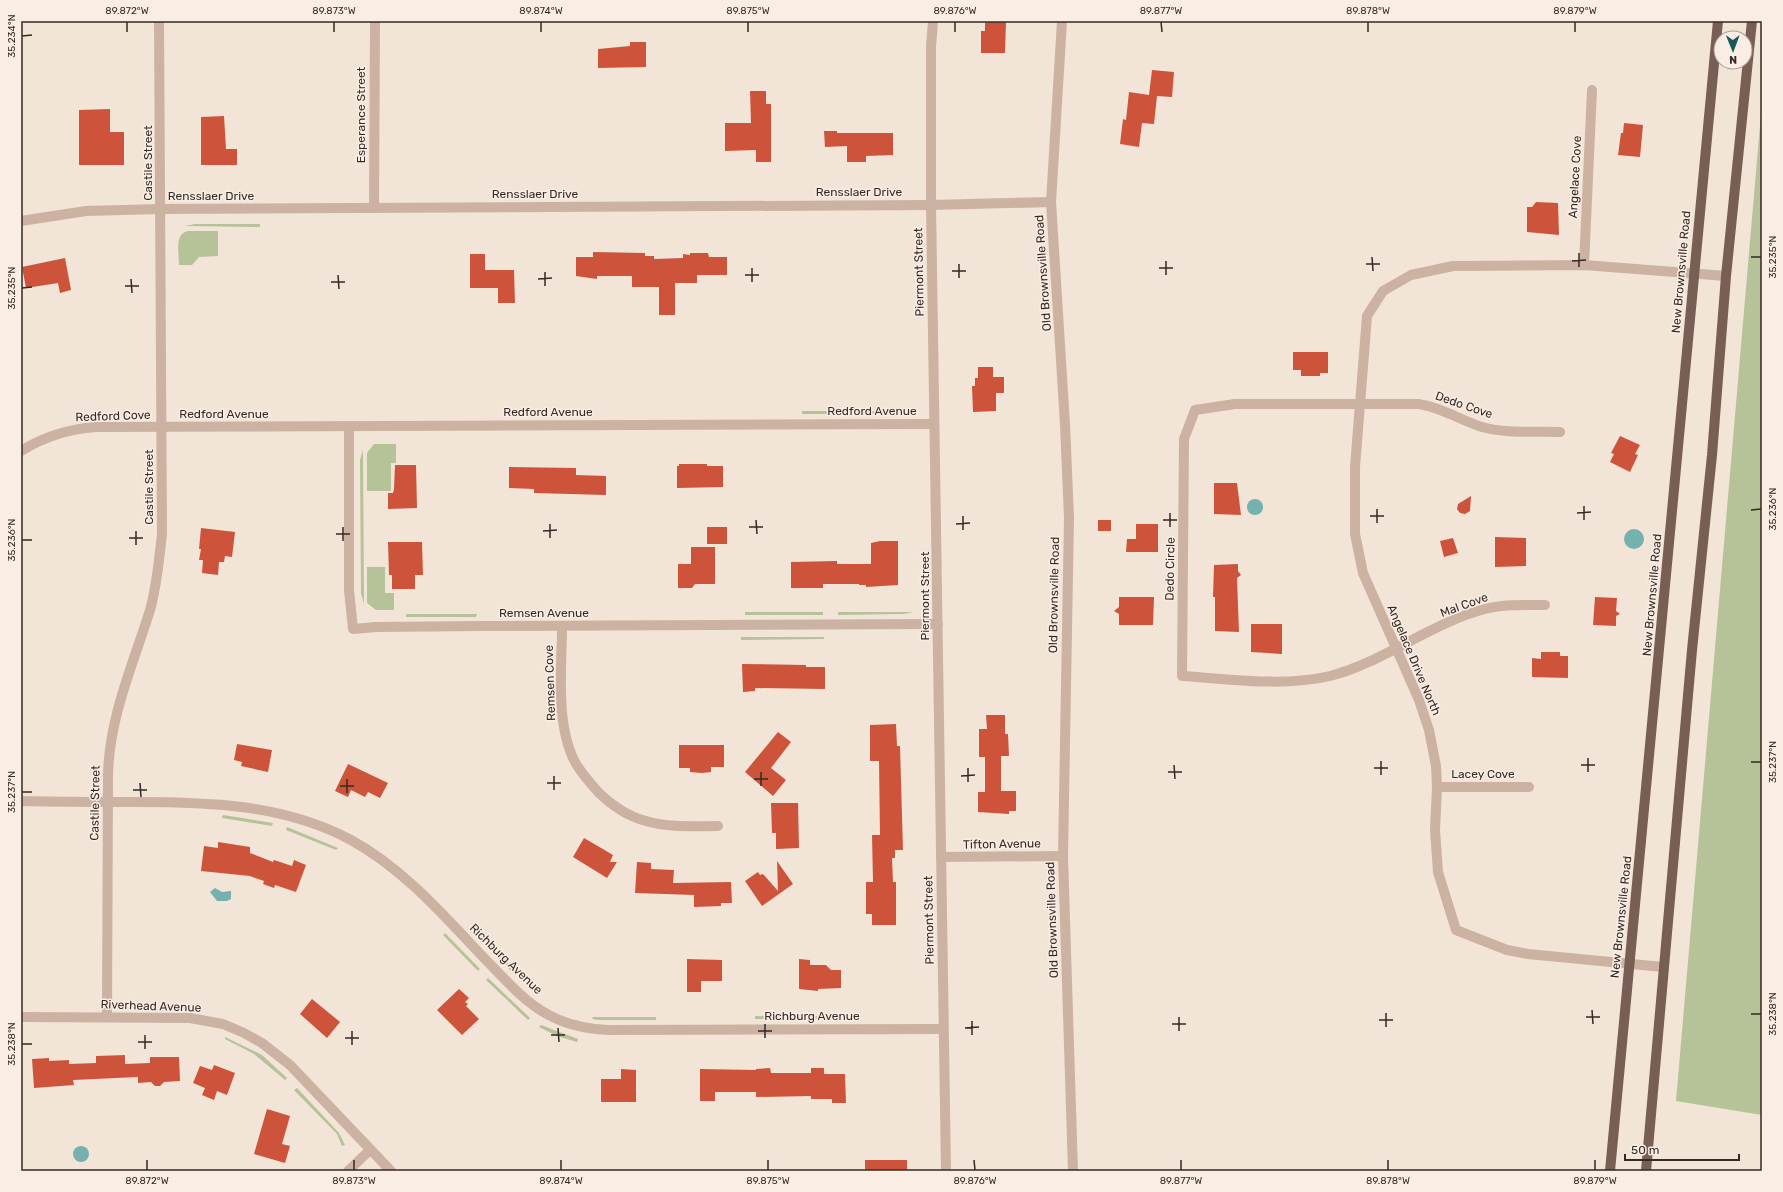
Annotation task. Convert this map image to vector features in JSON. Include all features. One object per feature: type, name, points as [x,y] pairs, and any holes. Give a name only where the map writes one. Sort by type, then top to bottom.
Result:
[{"type":"main road","name":"New Brownsville Road","points":[[1610,1171],[1628,964],[1637,896],[1718,21]]},
{"type":"main road","points":[[1646,1171],[1663,967],[1712,455],[1726,276],[1752,21]]},
{"type":"street","name":"Castile Street","points":[[107,1017],[109,751],[115,717],[150,608],[159,562],[162,534],[159,21]]},
{"type":"street","name":"Esperance Street","points":[[374,21],[374,208]]},
{"type":"street","name":"Piermont Street","points":[[932,21],[931,205],[946,1171]]},
{"type":"street","name":"Old Brownsville Road","points":[[1062,21],[1051,202],[1065,416],[1068,518],[1063,856],[1073,1171]]},
{"type":"street","name":"Angelace Cove","points":[[1584,265],[1592,90]]},
{"type":"street","name":"Rensslaer Drive","points":[[21,221],[86,211],[161,209],[931,205],[1051,202]]},
{"type":"street","name":"Angelace Drive North","points":[[1663,967],[1528,954],[1507,950],[1456,930],[1438,872],[1435,830],[1437,787],[1433,748],[1426,717],[1363,573],[1355,534],[1355,467],[1367,316],[1383,291],[1411,275],[1453,266],[1584,265],[1726,276]]},
{"type":"street","name":"Dedo Circle","points":[[1360,404],[1235,404],[1195,410],[1184,439],[1182,676],[1248,680],[1308,680],[1331,675],[1361,665],[1395,648]]},
{"type":"street","name":"Dedo Cove","points":[[1360,404],[1424,405],[1449,412],[1483,427],[1495,429],[1560,432]]},
{"type":"street","name":"Redford Avenue","points":[[162,427],[934,424]]},
{"type":"street","name":"Remsen Avenue","points":[[349,426],[349,590],[353,629],[376,627],[938,624]]},
{"type":"street","name":"Redford Cove","points":[[21,451],[46,437],[83,428],[162,427]]},
{"type":"street","name":"Mal Cove","points":[[1395,648],[1470,614],[1486,609],[1515,604],[1545,604]]},
{"type":"street","name":"Remsen Cove","points":[[562,626],[562,703],[565,729],[575,761],[589,782],[612,804],[625,812],[646,821],[676,826],[718,826]]},
{"type":"street","name":"Lacey Cove","points":[[1437,787],[1529,787]]},
{"type":"street","name":"Richburg Avenue","points":[[21,802],[203,802],[246,806],[273,811],[331,830],[366,850],[406,879],[426,897],[520,993],[546,1014],[569,1024],[608,1030],[943,1029]]},
{"type":"street","name":"Tifton Avenue","points":[[941,857],[1063,856]]},
{"type":"street","name":"Riverhead Avenue","points":[[21,1017],[190,1018],[214,1022],[244,1033],[262,1043],[290,1065],[391,1171]]},
{"type":"street","points":[[348,1171],[370,1150]]},
{"type":"green space","points":[[1762,102],[1762,1115],[1676,1101]]},
{"type":"green space","points":[[195,224],[260,224],[260,227],[185,226]]},
{"type":"green space","points":[[188,231],[218,231],[218,256],[199,257],[192,265],[179,265],[179,240],[184,233]]},
{"type":"green space","points":[[802,411],[881,411],[881,414],[802,414]]},
{"type":"green space","points":[[374,444],[396,444],[396,463],[391,463],[391,491],[367,491],[367,453]]},
{"type":"green space","points":[[363,450],[364,604],[361,593],[360,460]]},
{"type":"green space","points":[[367,567],[385,567],[385,593],[394,593],[394,610],[376,610],[367,603]]},
{"type":"green space","points":[[745,612],[823,612],[823,615],[745,615]]},
{"type":"green space","points":[[838,612],[913,612],[904,614],[838,615]]},
{"type":"green space","points":[[406,614],[477,614],[476,617],[406,617]]},
{"type":"green space","points":[[741,637],[824,637],[824,639],[741,640]]},
{"type":"green space","points":[[223,815],[273,823],[272,826],[222,818]]},
{"type":"green space","points":[[287,827],[338,848],[336,850],[286,830]]},
{"type":"green space","points":[[445,933],[480,969],[478,971],[443,935]]},
{"type":"green space","points":[[487,941],[515,970],[513,973],[485,943]]},
{"type":"green space","points":[[488,978],[530,1018],[528,1020],[486,980]]},
{"type":"green space","points":[[755,1016],[828,1016],[828,1019],[755,1019]]},
{"type":"green space","points":[[593,1017],[656,1017],[656,1020],[598,1020],[592,1019]]},
{"type":"green space","points":[[541,1025],[578,1039],[577,1042],[557,1036],[539,1027]]},
{"type":"green space","points":[[225,1037],[262,1055],[287,1078],[285,1080],[254,1054],[225,1039]]},
{"type":"green space","points":[[297,1088],[339,1133],[345,1145],[342,1146],[337,1134],[294,1090]]},
{"type":"water","points":[[1252,499],[1258,499],[1263,504],[1261,513],[1258,515],[1252,515],[1247,510],[1247,504]]},
{"type":"water","points":[[1634,529],[1641,532],[1644,539],[1641,546],[1634,549],[1627,546],[1624,539],[1627,532]]},
{"type":"water","points":[[215,888],[222,892],[231,891],[231,899],[227,901],[217,901],[210,892]]},
{"type":"water","points":[[78,1146],[84,1146],[89,1151],[87,1160],[84,1162],[78,1162],[73,1157],[73,1151]]},
{"type":"building","points":[[985,21],[1006,21],[1005,53],[981,53],[981,31],[985,31]]},
{"type":"building","points":[[630,42],[646,42],[646,67],[598,68],[598,49],[630,46]]},
{"type":"building","points":[[1152,70],[1174,72],[1172,97],[1157,96],[1154,124],[1142,123],[1139,147],[1120,144],[1123,119],[1126,120],[1129,92],[1149,95]]},
{"type":"building","points":[[750,91],[766,91],[766,104],[771,104],[771,162],[756,162],[756,150],[725,151],[725,123],[751,123]]},
{"type":"building","points":[[110,109],[110,132],[124,132],[124,165],[79,165],[79,110]]},
{"type":"building","points":[[224,116],[226,149],[237,149],[237,165],[201,165],[201,117]]},
{"type":"building","points":[[1624,123],[1643,125],[1640,157],[1618,155]]},
{"type":"building","points":[[824,131],[837,131],[837,133],[893,133],[893,155],[866,156],[866,162],[847,162],[847,146],[825,147]]},
{"type":"building","points":[[1536,202],[1558,203],[1559,235],[1527,232],[1527,207],[1532,207]]},
{"type":"building","points":[[593,252],[645,253],[645,256],[654,256],[654,259],[683,258],[683,254],[690,255],[690,253],[708,253],[709,257],[727,257],[727,275],[697,275],[697,283],[675,283],[675,315],[659,315],[659,287],[632,287],[632,276],[597,276],[597,279],[576,276],[576,257],[593,257]]},
{"type":"building","points":[[470,254],[485,254],[485,270],[514,270],[515,303],[498,303],[498,288],[470,288]]},
{"type":"building","points":[[65,258],[71,290],[60,293],[58,283],[26,288],[22,267]]},
{"type":"building","points":[[1293,352],[1328,352],[1328,373],[1320,373],[1320,376],[1301,376],[1301,370],[1293,370]]},
{"type":"building","points":[[978,367],[993,367],[993,377],[1004,377],[1004,393],[996,393],[996,411],[973,412],[972,386],[975,386],[975,378],[978,378]]},
{"type":"building","points":[[1620,436],[1640,445],[1635,454],[1638,455],[1630,472],[1610,462],[1614,454],[1611,453]]},
{"type":"building","points":[[679,464],[707,464],[707,466],[723,466],[723,487],[677,488],[677,466],[679,466]]},
{"type":"building","points":[[395,465],[416,465],[417,508],[388,509],[388,493],[393,493],[394,489]]},
{"type":"building","points":[[509,467],[576,468],[576,475],[606,476],[606,495],[534,493],[534,489],[509,488]]},
{"type":"building","points":[[1214,483],[1237,483],[1241,515],[1214,514]]},
{"type":"building","points":[[1471,496],[1470,511],[1465,514],[1460,513],[1457,509],[1458,504]]},
{"type":"building","points":[[1098,520],[1111,520],[1111,531],[1098,531]]},
{"type":"building","points":[[1136,524],[1158,524],[1158,552],[1126,552],[1127,539],[1136,539]]},
{"type":"building","points":[[707,527],[727,527],[727,544],[707,544]]},
{"type":"building","points":[[201,528],[235,532],[232,557],[225,556],[224,562],[219,562],[218,575],[202,573],[203,560],[199,560],[201,549],[199,549]]},
{"type":"building","points":[[1495,537],[1526,538],[1526,566],[1495,567]]},
{"type":"building","points":[[1453,538],[1458,553],[1444,557],[1440,541]]},
{"type":"building","points":[[880,541],[898,541],[898,585],[866,587],[866,585],[859,584],[823,584],[823,588],[791,588],[791,562],[837,561],[837,564],[871,564],[871,543]]},
{"type":"building","points":[[388,542],[422,542],[423,575],[415,575],[415,589],[392,589],[392,575],[389,575]]},
{"type":"building","points":[[691,547],[715,547],[715,584],[695,584],[692,588],[678,588],[678,564],[691,564]]},
{"type":"building","points":[[1238,564],[1238,571],[1241,575],[1237,578],[1239,632],[1215,631],[1215,597],[1213,597],[1214,565]]},
{"type":"building","points":[[1119,597],[1154,597],[1153,625],[1119,625],[1119,614],[1114,611],[1119,607]]},
{"type":"building","points":[[1595,597],[1617,598],[1616,611],[1620,614],[1616,616],[1616,626],[1593,625]]},
{"type":"building","points":[[1251,624],[1282,624],[1282,654],[1251,652]]},
{"type":"building","points":[[1541,652],[1560,652],[1560,656],[1568,656],[1568,678],[1532,677],[1532,658],[1541,659]]},
{"type":"building","points":[[742,664],[806,665],[806,667],[825,667],[825,689],[755,688],[755,691],[743,692]]},
{"type":"building","points":[[986,715],[1005,715],[1005,734],[1008,734],[1009,756],[1001,756],[1001,791],[1016,791],[1016,811],[1009,811],[1009,814],[978,812],[978,792],[985,792],[985,757],[979,757],[979,729],[987,729]]},
{"type":"building","points":[[896,724],[897,746],[900,746],[903,850],[895,850],[895,858],[892,858],[893,882],[896,882],[896,925],[872,925],[872,914],[866,914],[866,882],[873,882],[872,835],[880,835],[879,761],[870,761],[870,725]]},
{"type":"building","points":[[778,732],[791,742],[771,768],[786,780],[773,796],[745,772]]},
{"type":"building","points":[[237,744],[272,750],[268,772],[241,766],[242,762],[234,760]]},
{"type":"building","points":[[679,745],[724,745],[724,767],[711,767],[711,772],[702,773],[690,772],[690,768],[679,768]]},
{"type":"building","points":[[348,764],[388,783],[380,798],[368,792],[365,797],[351,790],[348,797],[335,791]]},
{"type":"building","points":[[771,803],[798,803],[799,848],[776,849],[776,833],[772,833]]},
{"type":"building","points":[[584,838],[613,855],[610,862],[617,862],[607,878],[573,857]]},
{"type":"building","points":[[218,842],[250,847],[250,853],[273,862],[274,860],[292,866],[294,860],[306,865],[296,892],[275,885],[274,888],[263,884],[264,881],[250,876],[201,871],[204,846],[218,848]]},
{"type":"building","points":[[777,861],[793,884],[762,906],[745,881],[758,872],[760,875],[763,874],[778,891]]},
{"type":"building","points":[[637,862],[651,863],[651,869],[674,870],[673,883],[731,882],[732,903],[721,903],[721,906],[694,907],[694,895],[635,893]]},
{"type":"building","points":[[687,959],[722,960],[722,981],[701,981],[701,992],[687,992]]},
{"type":"building","points":[[799,959],[810,960],[810,965],[826,965],[831,970],[841,970],[841,988],[818,989],[818,991],[799,989]]},
{"type":"building","points":[[459,989],[469,998],[465,1002],[468,1004],[466,1006],[479,1019],[462,1035],[437,1010]]},
{"type":"building","points":[[312,999],[340,1022],[327,1038],[300,1014]]},
{"type":"building","points":[[125,1055],[125,1064],[150,1063],[150,1057],[179,1057],[180,1081],[164,1082],[160,1086],[155,1086],[151,1082],[138,1083],[138,1077],[73,1080],[74,1085],[34,1088],[32,1059],[49,1058],[49,1061],[69,1060],[69,1064],[96,1063],[96,1056]]},
{"type":"building","points":[[214,1065],[235,1073],[227,1095],[217,1091],[214,1100],[202,1095],[205,1088],[193,1083],[200,1066],[212,1070]]},
{"type":"building","points":[[770,1068],[771,1073],[811,1073],[811,1068],[824,1068],[824,1074],[845,1074],[846,1103],[832,1103],[832,1099],[811,1099],[811,1096],[756,1097],[756,1092],[715,1092],[715,1101],[700,1101],[700,1069],[756,1070]]},
{"type":"building","points":[[621,1069],[636,1070],[636,1102],[601,1102],[601,1079],[621,1079]]},
{"type":"building","points":[[267,1109],[290,1116],[282,1144],[290,1146],[285,1163],[254,1154]]},
{"type":"building","points":[[865,1160],[907,1160],[907,1171],[865,1171]]}]
